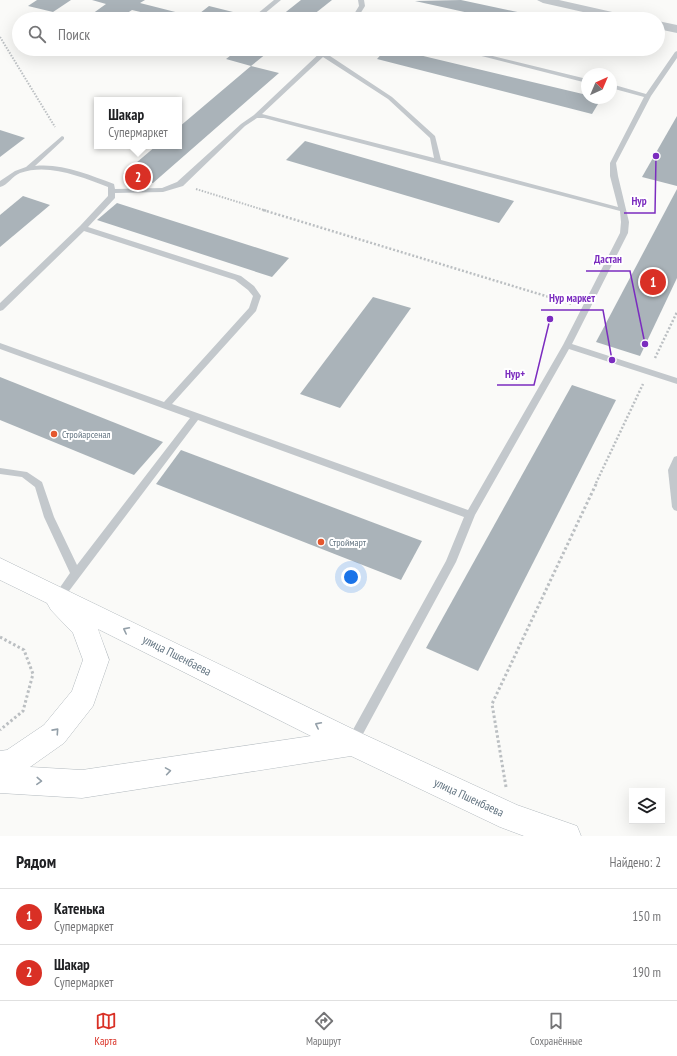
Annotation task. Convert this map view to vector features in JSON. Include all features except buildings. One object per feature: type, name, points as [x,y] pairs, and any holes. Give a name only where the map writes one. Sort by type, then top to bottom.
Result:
[{"type":"main road","name":"улица Пшенбаева","points":[[0,568],[353,743],[511,816],[566,836]]},
{"type":"main road","points":[[0,764],[12,763],[54,734],[83,697],[96,660],[84,627],[52,593]]},
{"type":"main road","points":[[0,779],[82,784],[353,743]]},
{"type":"street","points":[[543,0],[598,12]]},
{"type":"street","points":[[665,26],[677,29]]},
{"type":"lane","points":[[263,12],[278,0]]},
{"type":"lane","points":[[358,12],[362,6],[362,0]]},
{"type":"lane","points":[[353,743],[451,562],[470,515],[567,345],[624,233],[625,222],[614,176],[613,163],[648,96],[677,53]]},
{"type":"lane","points":[[111,191],[163,190],[180,184],[243,125],[256,116],[321,56]]},
{"type":"lane","points":[[333,56],[390,98],[432,137],[438,162]]},
{"type":"lane","points":[[485,56],[581,80]]},
{"type":"lane","points":[[617,88],[648,96]]},
{"type":"lane","points":[[256,116],[274,118],[623,210]]},
{"type":"lane","points":[[28,169],[62,138]]},
{"type":"lane","points":[[0,185],[16,173],[28,169],[39,168],[73,171],[111,186],[112,196],[83,228],[0,308]]},
{"type":"lane","points":[[83,228],[238,278],[251,288],[257,296],[253,309],[166,405]]},
{"type":"lane","points":[[567,345],[677,380]]},
{"type":"lane","points":[[0,346],[470,515]]},
{"type":"lane","points":[[52,593],[76,574],[196,416]]},
{"type":"lane","points":[[677,459],[673,470],[677,507]]},
{"type":"lane","points":[[0,471],[24,474],[39,485],[49,517],[76,574]]},
{"type":"path","points":[[0,37],[62,138]]},
{"type":"path","points":[[180,184],[585,308]]},
{"type":"path","points":[[511,816],[492,704],[677,312]]},
{"type":"path","points":[[0,637],[24,650],[33,674],[23,711],[0,730]]},
{"type":"place","name":"Нур","points":[[656,156]]},
{"type":"place","name":"Шакар","points":[[138,177]]},
{"type":"place","name":"Катенька","points":[[653,282]]},
{"type":"place","name":"Нур+","points":[[550,319]]},
{"type":"place","name":"Дастан","points":[[645,344]]},
{"type":"place","name":"Нур маркет","points":[[612,360]]},
{"type":"place","name":"Стройарсенал","points":[[54,434]]},
{"type":"place","name":"Строймарт","points":[[321,542]]}]
